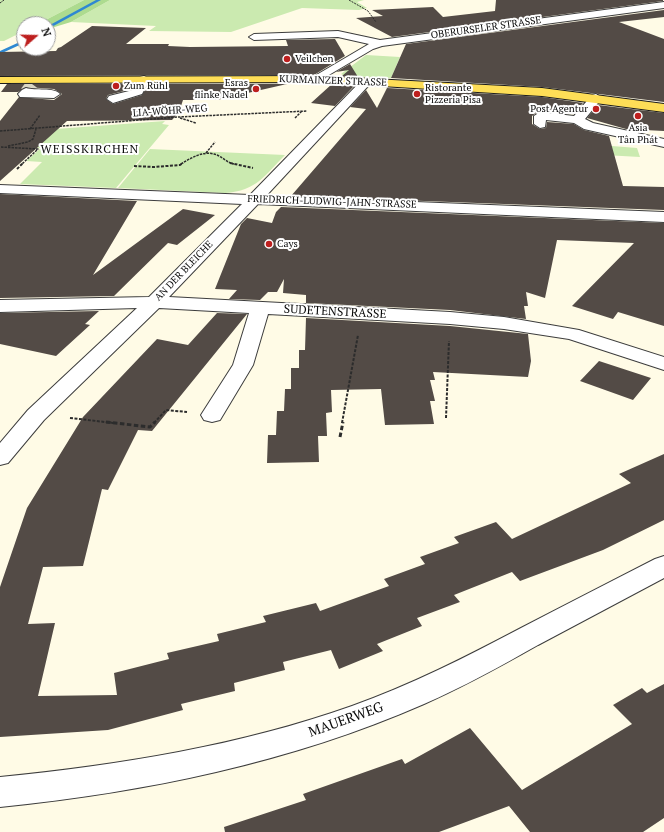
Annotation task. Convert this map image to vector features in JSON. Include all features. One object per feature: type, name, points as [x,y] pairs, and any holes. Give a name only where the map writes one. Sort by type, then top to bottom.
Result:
[{"type":"main road","name":"KURMAINZER STRASSE","points":[[0,80],[32,85],[144,79],[317,79],[542,92],[664,108]]},
{"type":"street","name":"OBERURSELER STRASSE","points":[[317,79],[368,47],[380,43],[664,5]]},
{"type":"street","points":[[631,10],[654,16]]},
{"type":"street","points":[[254,37],[338,34],[380,43]]},
{"type":"street","points":[[113,99],[138,92],[144,79]]},
{"type":"street","name":"AN DER BLEICHE","points":[[0,458],[36,415],[154,302],[255,199],[366,82]]},
{"type":"street","points":[[32,85],[24,94],[54,94]]},
{"type":"street","points":[[577,120],[596,98]]},
{"type":"street","points":[[540,124],[540,116],[577,120],[589,126],[664,143]]},
{"type":"street","name":"FRIEDRICH-LUDWIG-JAHN-STRASSE","points":[[0,189],[664,217]]},
{"type":"street","name":"SUDETENSTRASSE","points":[[0,306],[154,302],[450,318],[504,323],[572,334],[624,349],[664,364]]},
{"type":"street","points":[[212,414],[242,366],[260,308]]},
{"type":"street","name":"MAUERWEG","points":[[0,792],[59,787],[128,778],[268,746],[336,726],[411,696],[458,674],[664,566]]},
{"type":"path","points":[[0,2],[4,0]]},
{"type":"path","name":"LIA-WÖHR-WEG","points":[[0,132],[178,117],[341,109]]},
{"type":"path","points":[[295,118],[302,111]]},
{"type":"path","points":[[178,117],[196,123]]},
{"type":"path","points":[[1,146],[28,142],[33,139],[36,129]]},
{"type":"path","points":[[206,154],[215,142]]},
{"type":"path","points":[[1,146],[38,149],[16,169]]},
{"type":"path","points":[[134,166],[154,167],[180,165],[193,156],[215,154],[229,163],[241,166],[281,170]]},
{"type":"path","points":[[340,437],[362,313]]},
{"type":"path","points":[[446,418],[450,318]]},
{"type":"path","points":[[36,415],[150,427],[166,410],[212,414]]},
{"type":"green space","points":[[0,0],[84,0],[53,16],[16,16],[16,35],[4,41],[0,41]]},
{"type":"green space","points":[[84,0],[110,0],[71,22],[56,27],[56,16],[53,16]]},
{"type":"green space","points":[[110,0],[364,0],[357,2],[367,8],[359,10],[302,8],[231,32],[149,31],[156,26],[71,22]]},
{"type":"green space","points":[[366,55],[400,57],[391,78],[345,76],[341,74]]},
{"type":"green space","points":[[165,121],[162,124],[169,125],[116,188],[20,184],[42,162],[26,161],[41,148],[21,147],[42,130]]},
{"type":"green space","points":[[587,144],[637,148],[640,157],[586,154]]},
{"type":"green space","points":[[150,149],[285,155],[260,181],[236,192],[225,193],[118,188]]},
{"type":"building","points":[[496,0],[663,1],[392,37],[356,18],[383,16],[372,10],[433,7],[443,17],[495,11]]},
{"type":"building","points":[[664,10],[664,17],[619,22],[664,39],[664,102],[542,87],[391,78],[406,44]]},
{"type":"building","points":[[92,26],[146,28],[126,44],[169,44],[168,46],[190,47],[288,46],[286,40],[335,39],[345,56],[314,75],[0,76],[0,52],[16,52],[16,56],[56,56],[56,51]]},
{"type":"building","points":[[350,64],[358,77],[342,76],[349,70],[336,72]]},
{"type":"building","points":[[7,84],[134,84],[132,89],[108,95],[106,99],[113,104],[142,95],[149,84],[287,84],[217,100],[183,100],[179,112],[172,120],[67,121],[0,181],[0,121],[19,97],[54,100],[62,94],[54,89],[26,87],[18,92],[1,92]]},
{"type":"building","points":[[332,84],[354,86],[335,106],[311,103]]},
{"type":"building","points":[[387,88],[542,97],[583,103],[573,114],[539,111],[532,116],[532,124],[540,129],[546,128],[547,122],[574,124],[584,130],[609,136],[623,186],[664,187],[664,210],[291,196],[366,109],[350,107],[366,90],[377,108]]},
{"type":"building","points":[[598,105],[664,113],[664,131],[626,129],[587,118]]},
{"type":"building","points":[[0,194],[137,201],[93,275],[183,209],[215,215],[177,245],[168,243],[114,296],[0,298]]},
{"type":"building","points":[[281,207],[664,223],[664,326],[618,312],[613,319],[572,306],[634,243],[557,240],[545,298],[526,292],[528,306],[524,306],[526,319],[450,310],[306,303],[306,295],[283,293],[284,279],[277,292],[268,292],[260,300],[229,299],[237,290],[215,289],[241,224],[247,218],[272,223],[276,212]]},
{"type":"building","points":[[99,311],[85,324],[90,325],[56,356],[0,344],[0,313]]},
{"type":"building","points":[[217,313],[247,314],[152,431],[138,430],[108,490],[102,489],[83,566],[43,567],[28,624],[55,623],[38,696],[117,695],[114,673],[169,659],[167,653],[219,641],[217,634],[266,622],[263,616],[316,603],[320,611],[389,586],[384,579],[425,564],[420,557],[459,543],[454,537],[496,522],[512,539],[631,483],[619,474],[664,454],[664,520],[603,550],[520,581],[512,572],[454,595],[460,602],[417,618],[422,626],[377,644],[383,651],[339,669],[331,650],[283,662],[285,670],[234,683],[235,691],[181,704],[183,710],[108,730],[0,737],[0,587],[27,508],[83,417],[157,339],[188,345]]},
{"type":"building","points":[[306,318],[450,326],[528,334],[531,361],[528,377],[433,372],[435,380],[430,380],[435,401],[430,401],[434,424],[385,425],[381,389],[331,390],[332,412],[326,413],[327,436],[318,436],[319,462],[267,463],[268,435],[276,435],[277,411],[284,411],[285,389],[291,389],[291,368],[299,368],[299,350],[305,350]]},
{"type":"building","points":[[599,361],[651,378],[633,400],[580,381]]},
{"type":"building","points":[[664,684],[664,818],[643,832],[530,832],[509,806],[439,832],[225,832],[224,827],[306,800],[303,794],[402,759],[405,764],[470,728],[522,790],[632,724],[613,705],[642,688],[647,693]]},
{"type":"waterway","points":[[56,24],[99,0]]},
{"type":"waterway","points":[[0,53],[16,45]]},
{"type":"tunnel","points":[[26,92],[32,84]]},
{"type":"place","name":"Veilchen","points":[[287,59]]},
{"type":"place","name":"Zum Rühl","points":[[116,86]]},
{"type":"place","name":"Esras flinke Nadel","points":[[256,89]]},
{"type":"place","name":"Ristorante Pizzeria Pisa","points":[[417,94]]},
{"type":"place","name":"Post Agentur","points":[[596,109]]},
{"type":"place","name":"Asia Tân Phát","points":[[638,116]]},
{"type":"place","name":"Cays","points":[[269,244]]},
{"type":"district","name":"WEISSKIRCHEN","points":[[90,150]]}]
